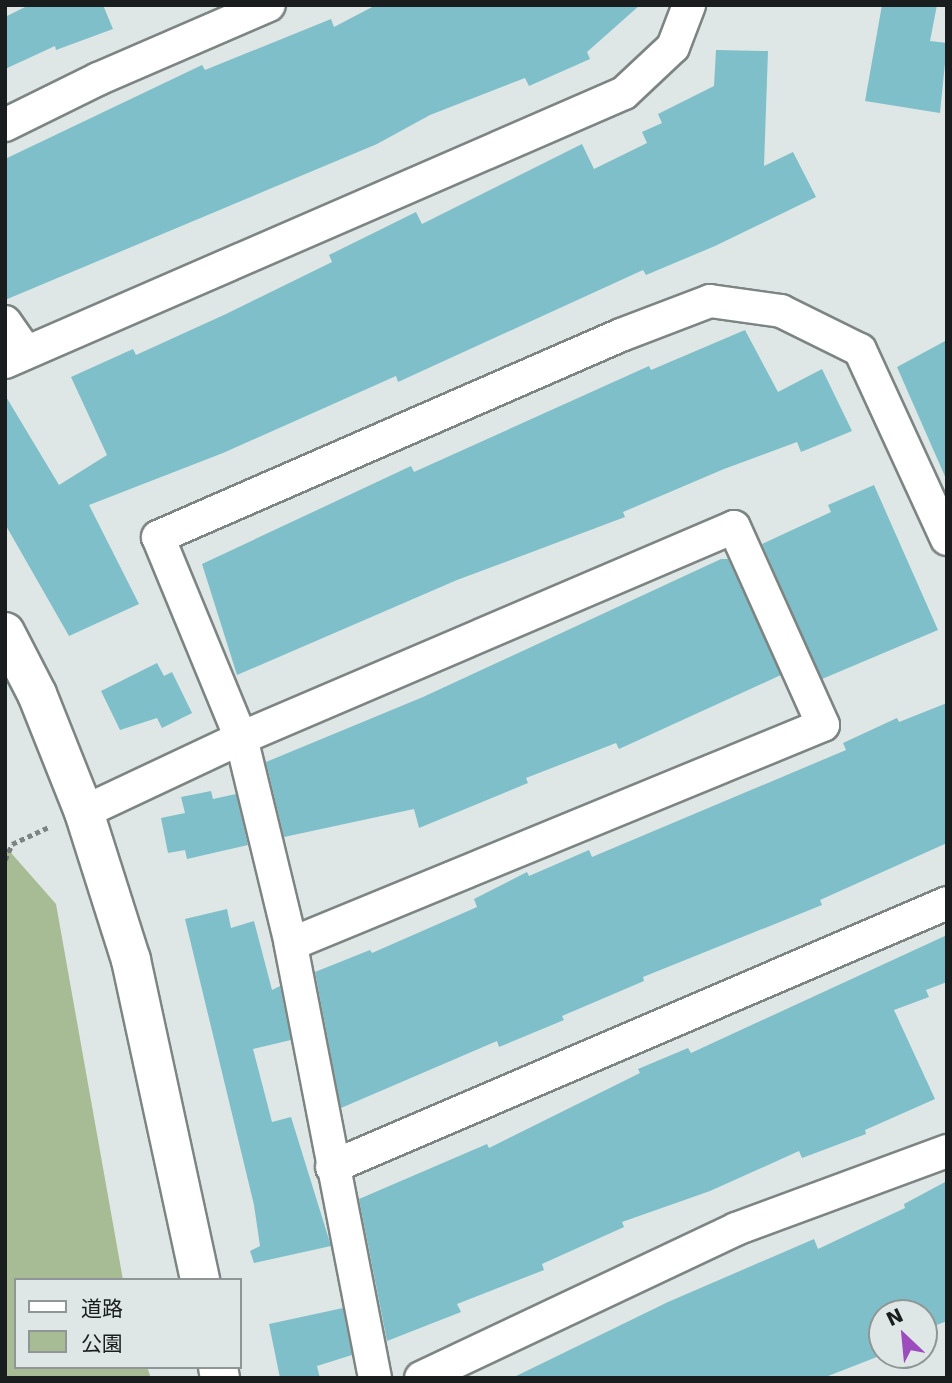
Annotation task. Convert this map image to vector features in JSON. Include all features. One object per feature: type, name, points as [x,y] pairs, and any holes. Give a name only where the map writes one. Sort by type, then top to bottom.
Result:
[{"type":"street","points":[[5,125],[98,79],[269,5]]},
{"type":"street","points":[[5,322],[15,356],[624,93],[673,47],[689,5]]},
{"type":"street","points":[[375,1378],[332,1167],[291,944],[241,738],[158,537],[621,335],[710,301],[781,310],[860,350],[947,539]]},
{"type":"street","points":[[84,812],[241,738],[734,527],[823,725],[291,944]]},
{"type":"street","points":[[5,632],[37,694],[84,812],[131,960],[200,1278]]},
{"type":"street","points":[[332,1167],[947,903]]},
{"type":"street","points":[[421,1378],[736,1229],[947,1151]]},
{"type":"path","points":[[5,860],[12,844],[48,827]]},
{"type":"green space","points":[[5,846],[56,904],[123,1278],[14,1278],[14,1369],[148,1369],[151,1378],[5,1378]]},
{"type":"building","points":[[29,5],[103,5],[113,29],[56,50],[55,46],[5,69],[5,17]]},
{"type":"building","points":[[376,5],[640,5],[587,52],[590,59],[529,86],[525,78],[430,115],[377,144],[5,300],[5,159],[202,65],[205,70],[331,19],[334,27]]},
{"type":"building","points":[[882,5],[937,5],[930,41],[947,43],[940,113],[865,101]]},
{"type":"building","points":[[716,50],[768,51],[764,166],[793,152],[816,197],[715,246],[646,275],[643,270],[398,382],[396,376],[223,453],[89,505],[139,604],[69,636],[5,524],[5,395],[59,485],[107,455],[71,377],[133,349],[136,355],[226,314],[332,262],[329,255],[416,212],[422,224],[582,144],[594,169],[647,143],[642,132],[662,123],[658,114],[714,86]]},
{"type":"building","points":[[745,330],[778,392],[822,369],[852,431],[801,452],[797,442],[724,469],[623,512],[625,517],[457,580],[237,675],[202,564],[411,466],[414,472],[649,366],[651,370]]},
{"type":"building","points":[[947,340],[947,481],[897,367]]},
{"type":"building","points":[[874,485],[938,630],[822,679],[762,544],[831,512],[828,505]]},
{"type":"building","points":[[721,559],[728,559],[781,675],[619,749],[616,743],[526,778],[528,783],[419,828],[414,809],[284,837],[266,762],[423,697]]},
{"type":"building","points":[[157,663],[164,676],[172,672],[192,713],[162,728],[157,718],[120,730],[101,691]]},
{"type":"building","points":[[947,703],[947,843],[820,900],[822,905],[643,977],[644,981],[562,1016],[564,1020],[499,1047],[497,1041],[341,1108],[315,972],[370,950],[372,953],[477,907],[474,899],[527,872],[529,876],[589,850],[592,857],[846,750],[843,743],[897,718],[899,722]]},
{"type":"building","points":[[211,791],[213,799],[236,794],[248,845],[187,859],[185,850],[168,853],[161,818],[185,813],[181,797]]},
{"type":"building","points":[[227,909],[231,928],[254,921],[272,990],[280,986],[291,1040],[253,1049],[272,1122],[291,1117],[331,1246],[254,1263],[250,1251],[260,1246],[254,1205],[185,919]]},
{"type":"building","points":[[947,935],[947,982],[926,990],[929,997],[894,1010],[935,1099],[865,1130],[866,1134],[802,1158],[799,1151],[710,1191],[622,1222],[624,1227],[542,1264],[544,1270],[457,1304],[461,1312],[387,1341],[359,1199],[487,1144],[489,1148],[640,1073],[638,1069],[688,1048],[691,1053]]},
{"type":"building","points":[[947,1181],[947,1321],[938,1325],[938,1299],[868,1299],[868,1360],[823,1378],[512,1378],[668,1302],[814,1239],[818,1249],[905,1208],[904,1204]]},
{"type":"building","points":[[343,1308],[352,1355],[317,1366],[320,1378],[280,1378],[269,1324]]}]
